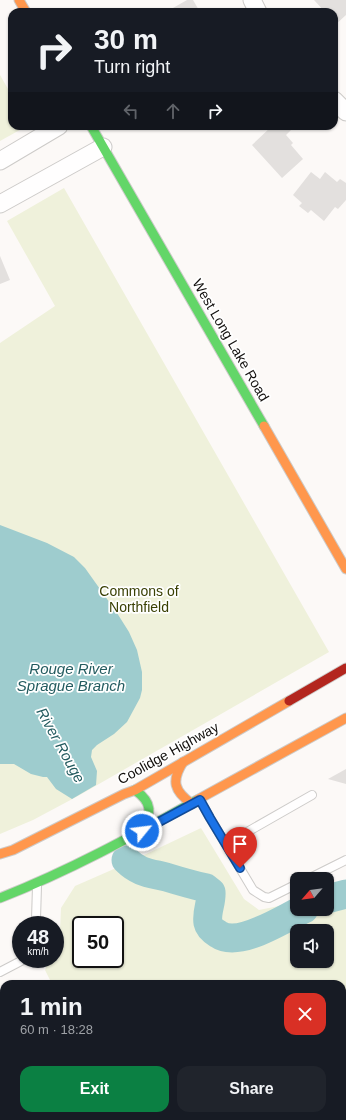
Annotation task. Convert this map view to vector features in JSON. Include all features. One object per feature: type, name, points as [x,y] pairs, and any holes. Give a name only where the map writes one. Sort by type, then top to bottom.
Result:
[{"type":"main road","name":"West Long Lake Road","points":[[93,130],[346,569]]},
{"type":"main road","name":"Coolidge Highway","points":[[0,854],[13,850],[124,794],[135,790],[346,668]]},
{"type":"main road","points":[[0,898],[37,884],[142,831],[346,718]]},
{"type":"main road","points":[[183,762],[176,772],[175,782],[183,799],[196,802]]},
{"type":"main road","points":[[135,790],[142,794],[147,801],[150,811],[148,820],[142,831]]},
{"type":"street","points":[[0,161],[52,130]]},
{"type":"street","points":[[0,204],[103,146]]},
{"type":"lane","points":[[226,844],[312,795]]},
{"type":"lane","points":[[196,802],[210,818],[254,890],[264,897],[269,898],[290,888]]},
{"type":"lane","points":[[322,872],[346,860]]},
{"type":"lane","points":[[36,916],[37,884]]},
{"type":"lane","points":[[0,972],[12,966]]},
{"type":"green space","points":[[0,75],[8,89],[8,130],[20,130],[0,141]]},
{"type":"green space","name":"Commons of Northfield","points":[[64,188],[329,652],[78,796],[33,820],[0,834],[0,343],[55,306],[7,221]]},
{"type":"green space","points":[[201,828],[244,899],[259,910],[279,906],[290,902],[290,916],[334,916],[334,886],[346,882],[346,980],[50,980],[45,970],[46,968],[64,968],[64,916],[61,916],[61,908],[75,886]]},
{"type":"water","name":"Rouge River Sprague Branch","points":[[0,525],[47,543],[74,557],[85,568],[117,613],[129,632],[137,650],[142,672],[142,690],[140,698],[127,722],[114,734],[92,750],[91,757],[97,771],[96,785],[72,799],[56,789],[47,777],[31,774],[14,764],[0,764]]},
{"type":"building","points":[[187,0],[193,0],[198,8],[173,8]]},
{"type":"building","points":[[314,0],[346,0],[346,15],[338,22],[338,8],[321,8]]},
{"type":"building","points":[[268,130],[291,130],[286,135],[293,143],[291,145],[303,159],[282,178],[252,145]]},
{"type":"building","points":[[311,172],[320,179],[325,172],[337,182],[340,179],[346,183],[346,200],[338,209],[335,207],[324,221],[311,210],[308,213],[299,206],[302,203],[293,195]]},
{"type":"building","points":[[0,256],[10,280],[0,284]]},
{"type":"building","points":[[346,769],[346,784],[328,779]]},
{"type":"waterway","name":"River Rouge","points":[[126,860],[135,868],[145,872],[206,888],[211,892],[208,915],[210,928],[214,932],[227,938],[237,938],[249,935],[274,925],[291,916]]},
{"type":"waterway","name":"River Rouge","points":[[334,897],[346,894]]},
{"type":"traffic: fast","points":[[93,130],[264,426]]},
{"type":"traffic: fast","points":[[135,790],[145,799],[149,809],[149,814],[141,831]]},
{"type":"traffic: fast","points":[[0,898],[76,865],[197,800]]},
{"type":"traffic: slow","points":[[19,0],[24,8]]},
{"type":"traffic: slow","points":[[264,426],[346,569]]},
{"type":"traffic: slow","points":[[0,854],[13,850],[124,794],[135,790],[289,701]]},
{"type":"traffic: slow","points":[[197,800],[346,718]]},
{"type":"traffic: slow","points":[[183,762],[177,775],[176,785],[181,795],[192,804]]},
{"type":"traffic: jam","points":[[289,701],[346,668]]},
{"type":"route","points":[[142,831],[200,800],[240,868]]}]
